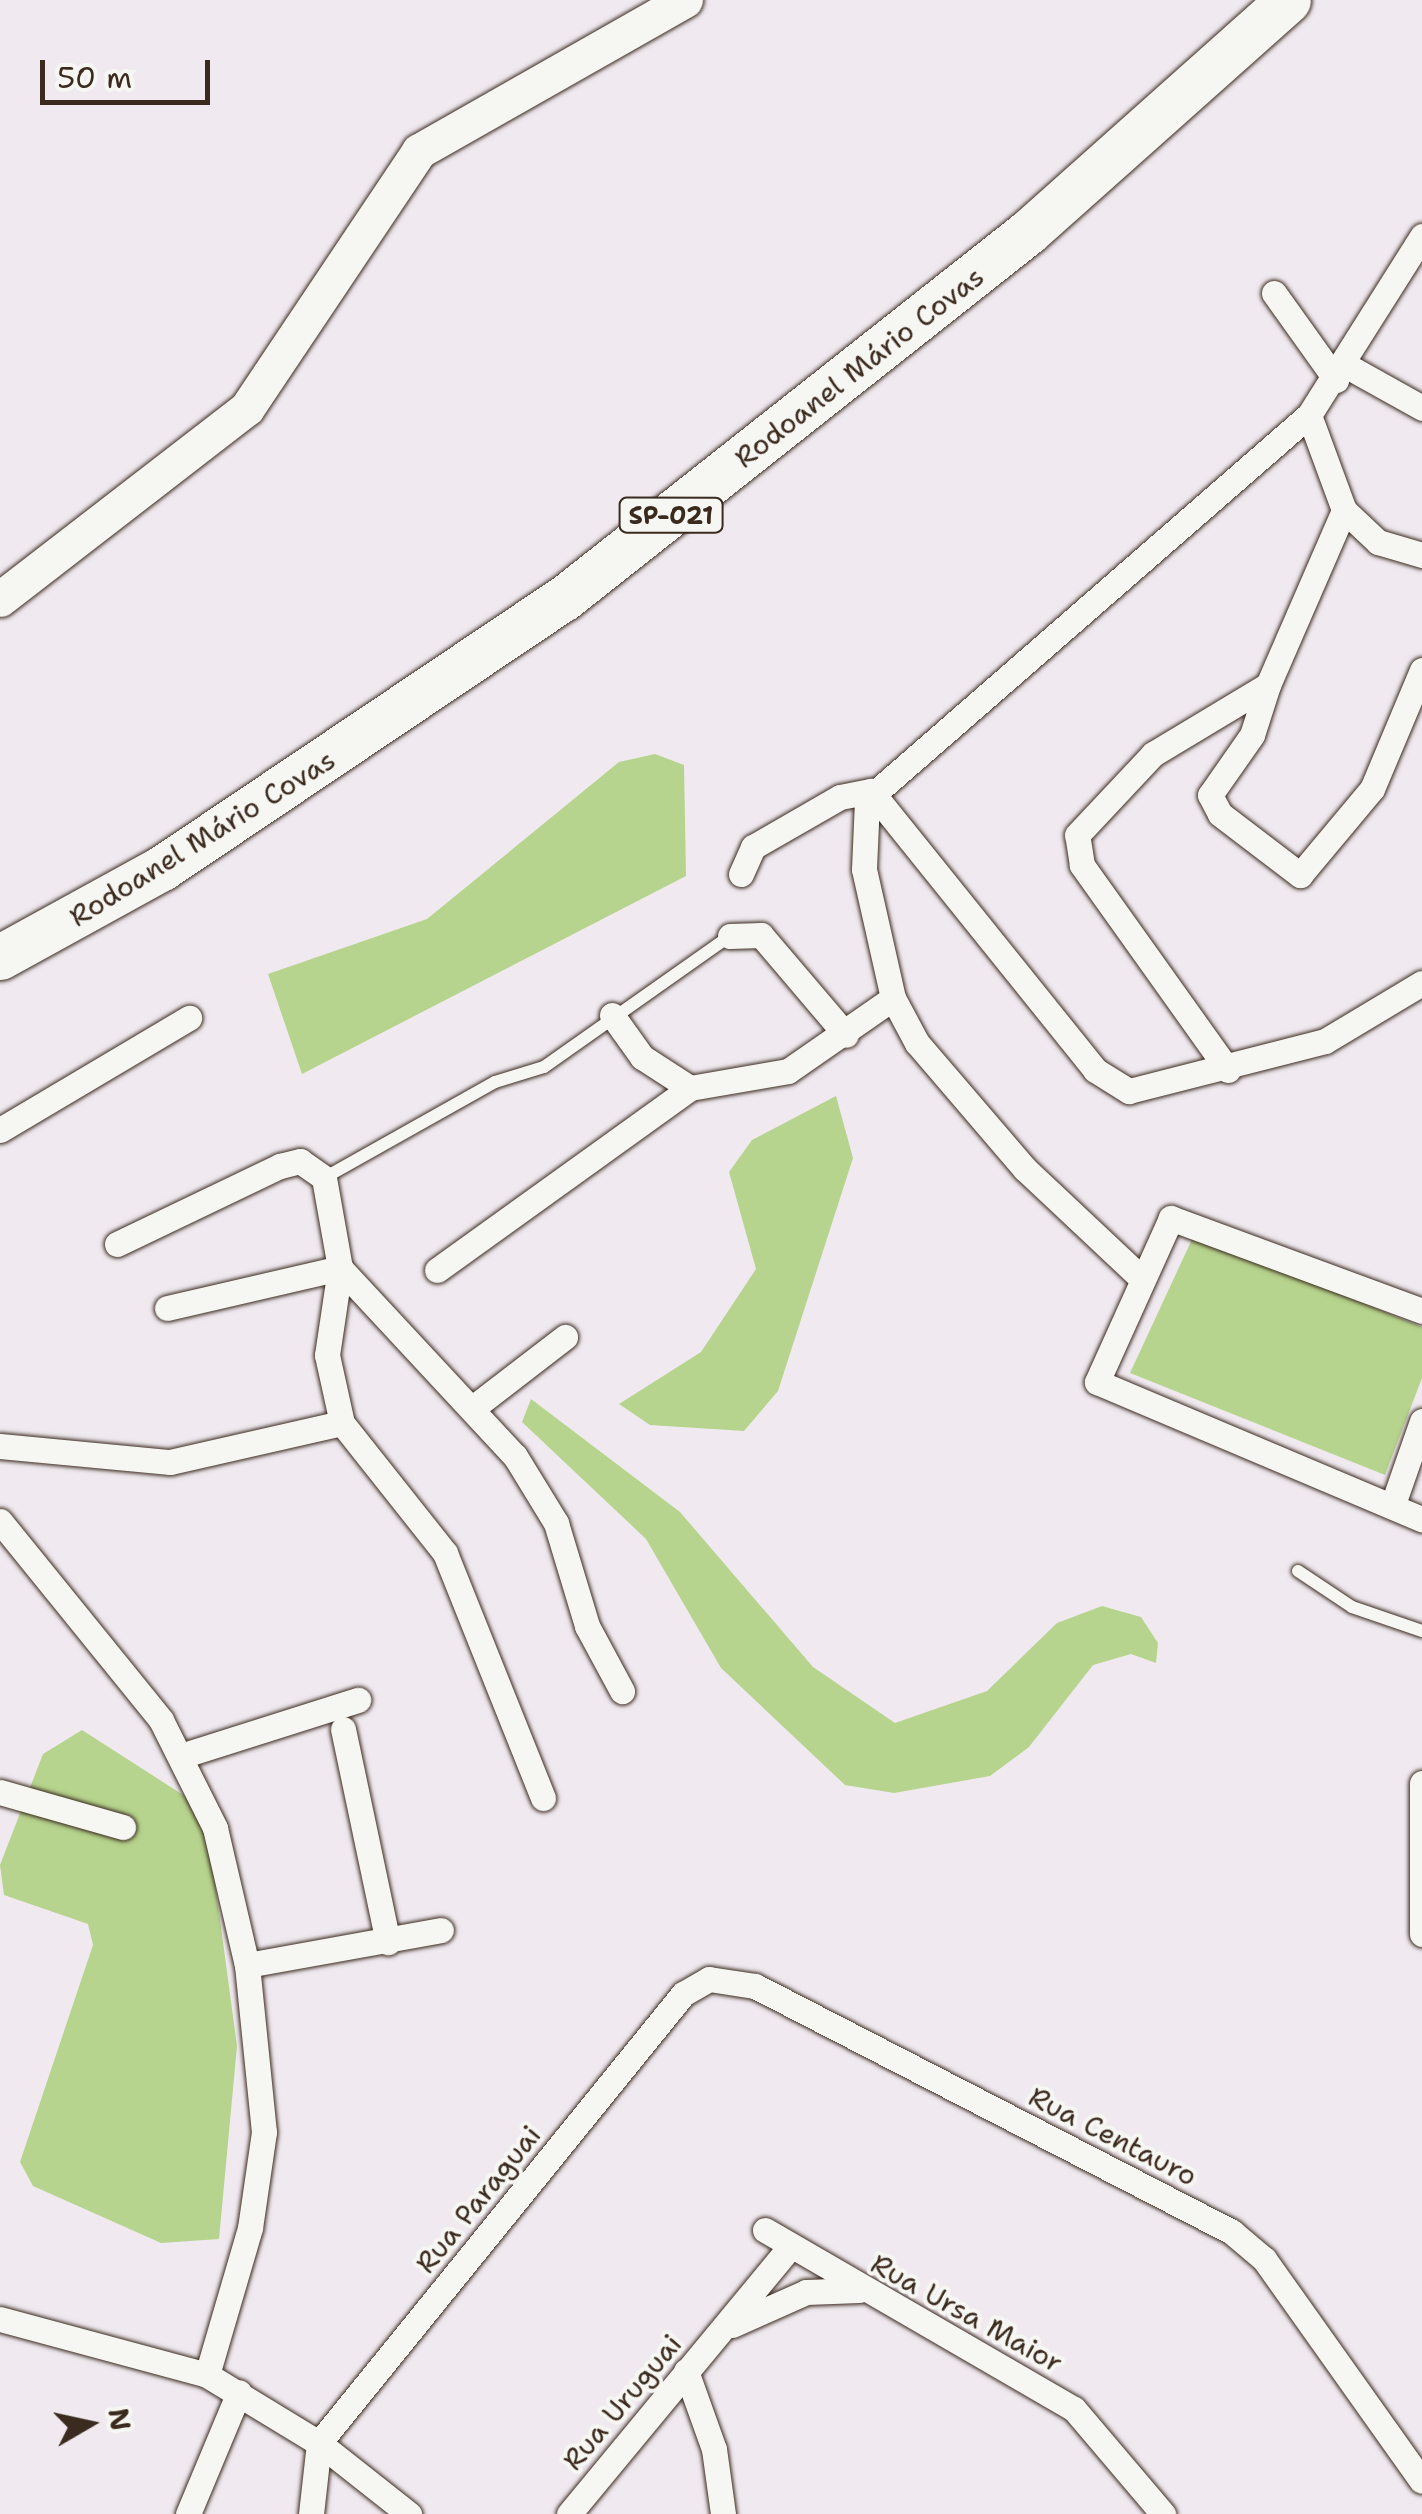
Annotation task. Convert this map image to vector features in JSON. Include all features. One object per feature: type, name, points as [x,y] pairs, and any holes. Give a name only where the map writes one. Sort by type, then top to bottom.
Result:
[{"type":"highway","name":"Rodoanel Mário Covas","points":[[0,957],[162,868],[563,599],[1028,232],[1288,0]]},
{"type":"main road","points":[[0,600],[247,408],[419,151],[684,0]]},
{"type":"street","points":[[740,874],[753,848],[840,797],[871,791],[1308,416],[1341,373],[1422,236]]},
{"type":"street","points":[[1274,294],[1341,373],[1422,408]]},
{"type":"street","points":[[1308,416],[1344,510],[1378,542],[1422,555]]},
{"type":"street","points":[[1344,510],[1268,685],[1252,735],[1210,795],[1220,814],[1300,875],[1372,790],[1422,670]]},
{"type":"street","points":[[1228,1070],[1082,865],[1077,836],[1153,754],[1268,685]]},
{"type":"street","points":[[871,791],[862,855],[893,998],[950,1086],[1138,1275]]},
{"type":"street","points":[[871,791],[1111,1083],[1154,1090],[1228,1070],[1370,1022],[1422,983]]},
{"type":"street","points":[[730,936],[761,935],[846,1035]]},
{"type":"street","points":[[612,1015],[642,1057],[690,1088],[725,1089],[788,1071],[846,1035],[893,998]]},
{"type":"street","points":[[0,1130],[189,1018]]},
{"type":"street","points":[[437,1270],[690,1088]]},
{"type":"street","points":[[117,1244],[280,1166],[300,1160],[324,1178],[340,1268],[327,1355],[342,1424],[445,1554],[543,1798]]},
{"type":"street","points":[[1422,1311],[1190,1218],[1171,1218],[1138,1275],[1096,1382],[1422,1519]]},
{"type":"street","points":[[168,1308],[340,1268]]},
{"type":"street","points":[[340,1268],[474,1408],[556,1523],[588,1626],[622,1691]]},
{"type":"street","points":[[474,1408],[565,1337]]},
{"type":"street","points":[[1393,1504],[1422,1421]]},
{"type":"street","points":[[0,1446],[170,1462],[342,1424]]},
{"type":"street","points":[[0,1521],[181,1756],[215,1828],[247,1965],[263,2165],[207,2375]]},
{"type":"street","points":[[181,1756],[358,1700]]},
{"type":"street","points":[[343,1729],[388,1942]]},
{"type":"street","points":[[1422,1783],[1422,1934]]},
{"type":"street","points":[[0,1792],[123,1827]]},
{"type":"street","points":[[247,1965],[441,1930]]},
{"type":"street","name":"Rua Centauro","points":[[683,1994],[709,1979],[754,1986],[1232,2232],[1264,2258],[1422,2481]]},
{"type":"street","name":"Rua Paraguai","points":[[320,2442],[683,1994]]},
{"type":"street","name":"Rua Ursa Maior","points":[[764,2230],[862,2291],[1074,2409],[1164,2514]]},
{"type":"street","name":"Rua Uruguai","points":[[569,2514],[791,2246]]},
{"type":"street","name":"Rua Uruguai","points":[[723,2330],[806,2292],[862,2291]]},
{"type":"street","points":[[0,2320],[207,2375],[320,2442],[409,2514]]},
{"type":"street","points":[[686,2371],[726,2507]]},
{"type":"street","points":[[188,2514],[240,2392]]},
{"type":"street","points":[[310,2514],[320,2442]]},
{"type":"lane","points":[[324,1178],[495,1082],[544,1067],[612,1015],[730,936]]},
{"type":"lane","points":[[1298,1572],[1352,1607],[1422,1631]]},
{"type":"green space","points":[[655,754],[684,765],[686,876],[302,1074],[268,974],[427,919],[619,762]]},
{"type":"green space","points":[[836,1096],[853,1158],[778,1391],[744,1431],[650,1425],[619,1404],[701,1352],[756,1269],[729,1172],[752,1140]]},
{"type":"green space","points":[[1194,1235],[1422,1327],[1422,1378],[1385,1475],[1130,1373]]},
{"type":"green space","points":[[531,1399],[680,1512],[813,1667],[895,1723],[987,1691],[1057,1623],[1102,1606],[1141,1617],[1158,1643],[1156,1663],[1131,1654],[1093,1665],[1029,1747],[990,1776],[894,1793],[845,1785],[721,1668],[646,1539],[522,1422]]},
{"type":"green space","points":[[82,1730],[205,1809],[237,2046],[219,2239],[161,2243],[33,2186],[20,2162],[93,1945],[88,1924],[4,1895],[0,1865],[43,1754]]}]
